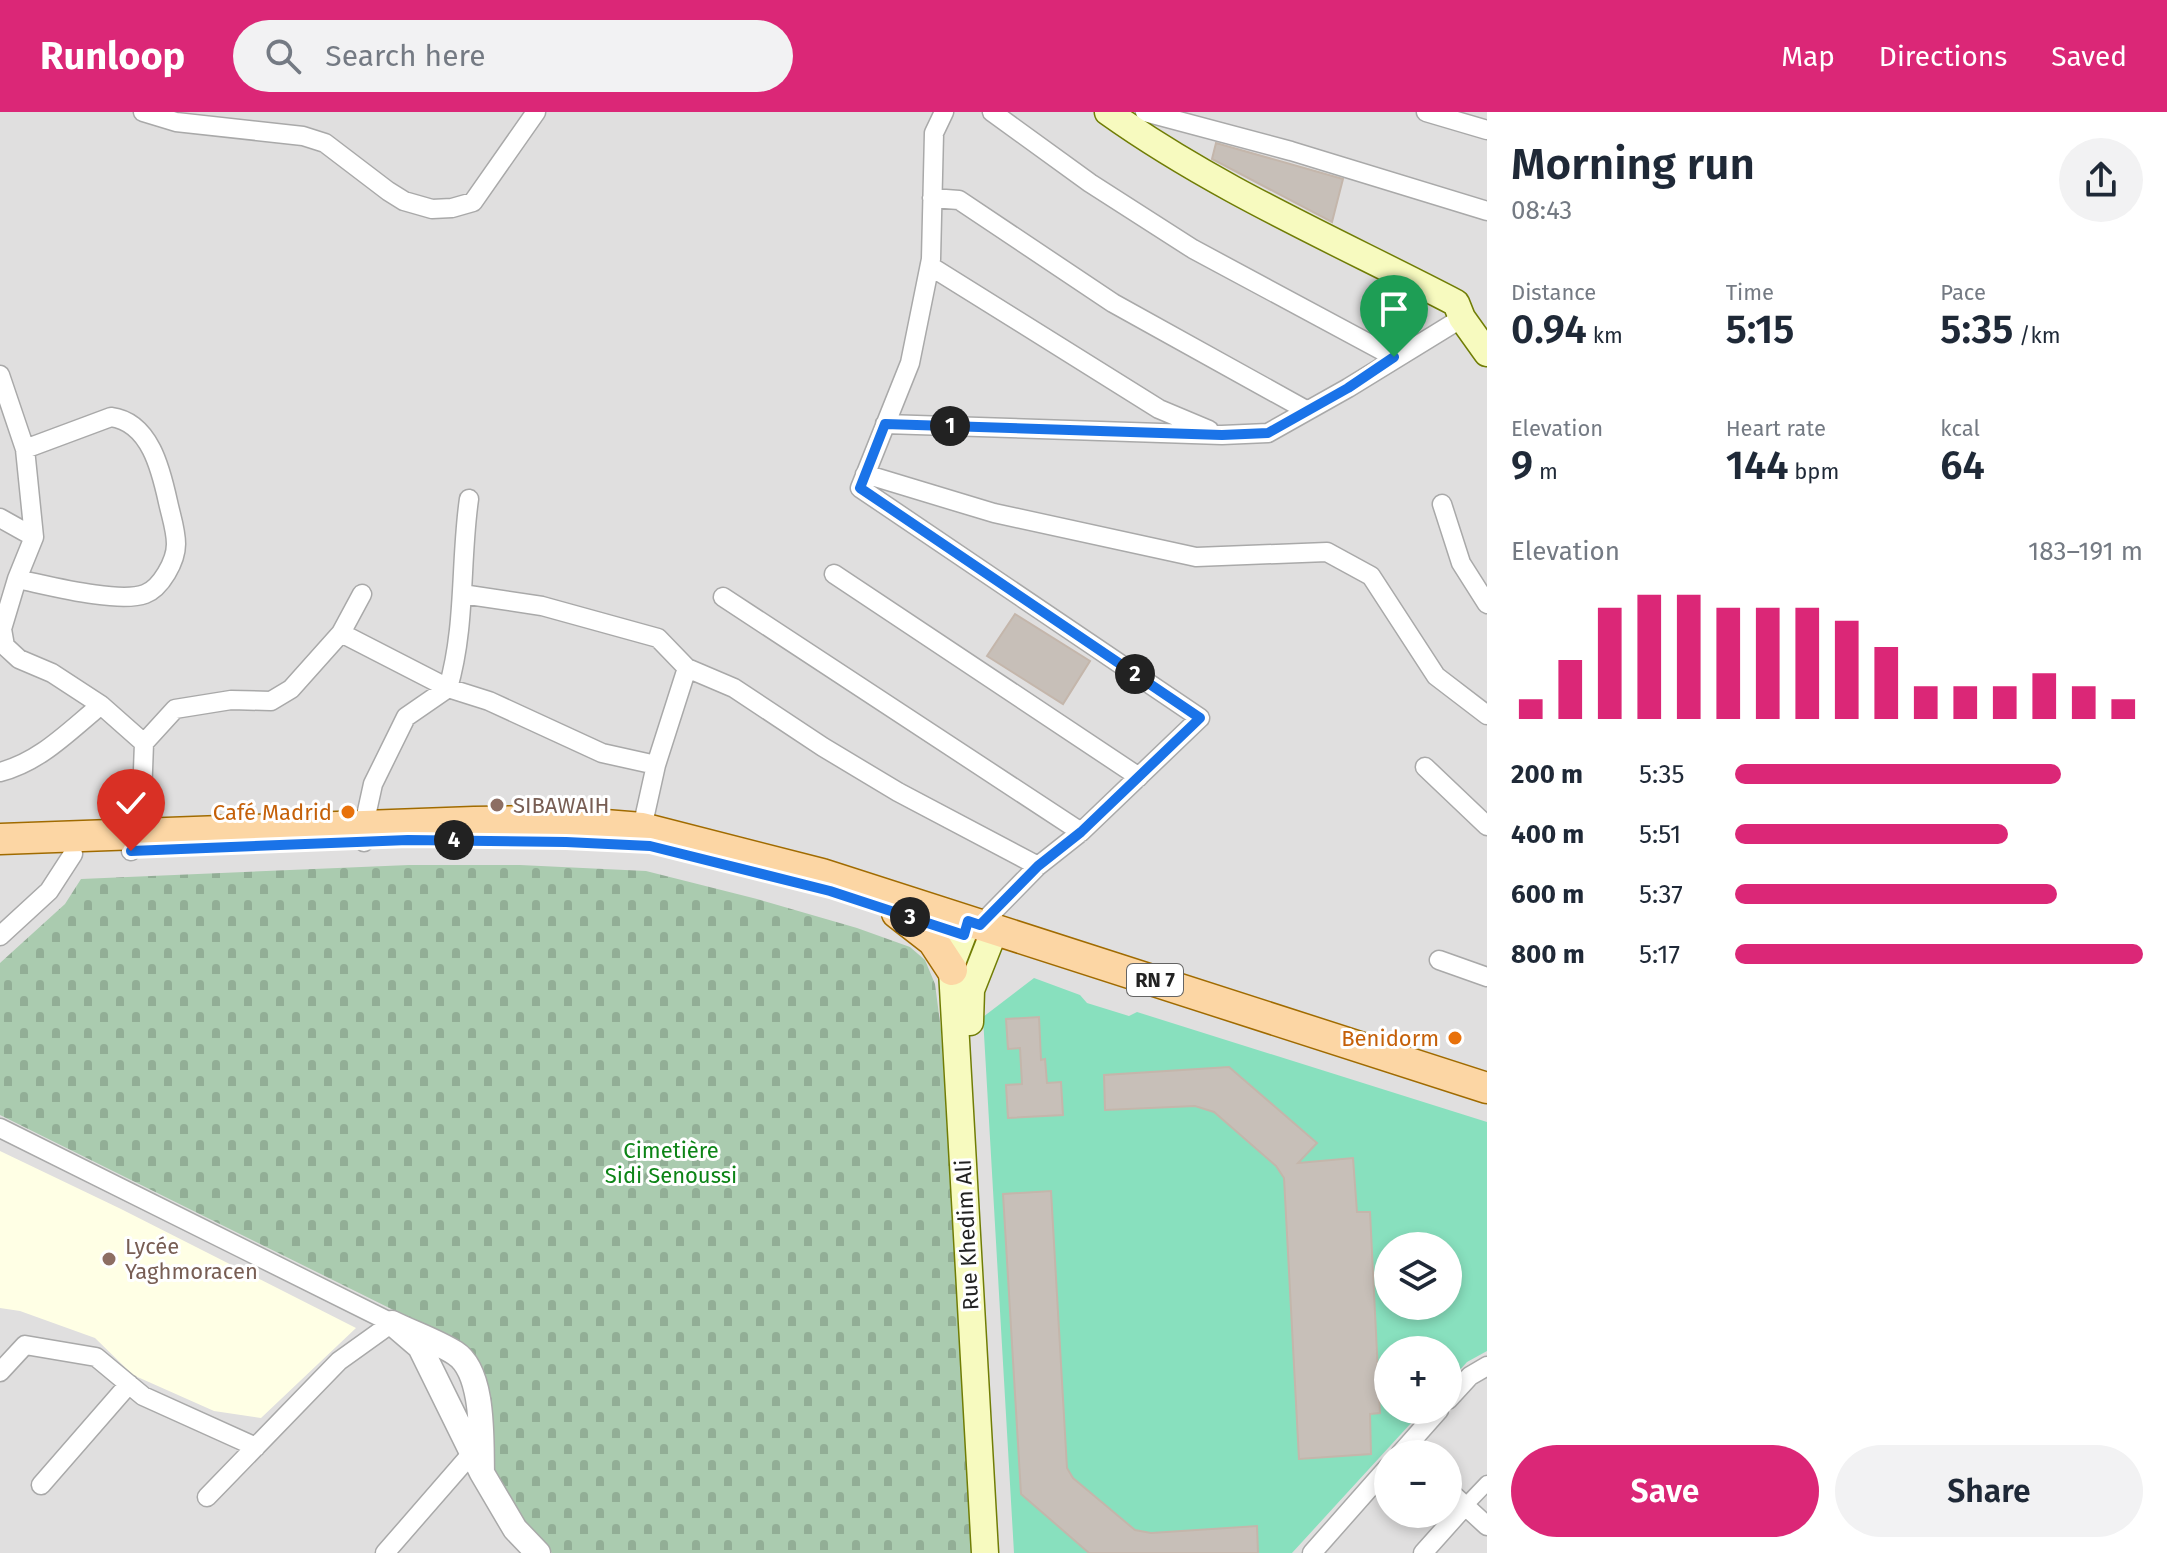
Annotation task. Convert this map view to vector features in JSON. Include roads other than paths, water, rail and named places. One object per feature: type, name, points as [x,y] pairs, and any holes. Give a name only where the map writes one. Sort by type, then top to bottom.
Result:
[{"type":"main road","points":[[1108,112],[1218,182],[1456,303],[1462,318],[1487,353]]},
{"type":"main road","name":"RN 7","points":[[0,839],[132,842],[364,834],[555,821],[642,828],[822,874],[980,931],[1487,1102]]},
{"type":"main road","name":"RN 7","points":[[364,834],[650,846],[830,891],[897,913],[980,931]]},
{"type":"main road","name":"RN 7","points":[[0,856],[73,854],[132,842]]},
{"type":"main road","points":[[897,913],[933,941],[952,970]]},
{"type":"main road","name":"Rue Khedim Ali","points":[[980,931],[956,951],[952,970],[985,1553]]},
{"type":"main road","name":"Rue Khedim Ali","points":[[980,931],[976,977],[969,1002],[1002,1553]]},
{"type":"main road","name":"RN 7","points":[[1070,961],[1487,1088]]},
{"type":"street","points":[[144,112],[176,122],[303,136],[325,143],[404,201],[432,209],[473,202],[536,112]]},
{"type":"street","points":[[944,112],[934,133],[930,266],[910,363],[860,488],[1200,718],[1081,832],[1038,866],[980,931]]},
{"type":"street","points":[[992,112],[1090,183],[1193,249],[1394,357]]},
{"type":"street","points":[[1145,112],[1291,151],[1487,211]]},
{"type":"street","points":[[1426,112],[1455,116],[1487,130]]},
{"type":"street","points":[[932,198],[959,200],[1113,303],[1306,410]]},
{"type":"street","points":[[930,266],[1159,409],[1222,435]]},
{"type":"street","points":[[885,424],[1222,435],[1268,433],[1462,318]]},
{"type":"street","points":[[0,375],[25,449],[34,537],[2,629],[5,654],[52,673],[101,705],[144,743]]},
{"type":"street","points":[[17,579],[96,595],[143,595],[157,587],[177,548],[158,460],[126,419],[111,417],[25,449]]},
{"type":"street","points":[[865,474],[994,513],[1196,557],[1327,552],[1371,576],[1436,676],[1487,715]]},
{"type":"street","points":[[364,834],[373,784],[406,717],[448,688],[462,594],[463,539],[469,499]]},
{"type":"street","points":[[1442,504],[1461,563],[1487,604]]},
{"type":"street","points":[[0,518],[34,537]]},
{"type":"street","points":[[834,574],[1139,777]]},
{"type":"street","points":[[132,842],[142,797],[144,743],[175,709],[231,700],[271,701],[291,689],[341,633],[362,594]]},
{"type":"street","points":[[462,594],[542,606],[658,638],[687,668],[734,688],[898,792],[1038,866]]},
{"type":"street","points":[[723,597],[1081,832]]},
{"type":"street","points":[[341,633],[448,688],[489,701],[602,753],[656,765]]},
{"type":"street","points":[[642,828],[656,765],[687,668]]},
{"type":"street","points":[[0,772],[19,768],[38,757],[101,705]]},
{"type":"street","points":[[1425,767],[1487,826]]},
{"type":"street","points":[[0,936],[49,891],[73,854]]},
{"type":"street","points":[[1439,960],[1487,977]]},
{"type":"street","points":[[0,1128],[458,1355],[473,1378],[479,1407],[477,1463],[385,1553]]},
{"type":"street","points":[[207,1497],[339,1361],[392,1323]]},
{"type":"street","points":[[392,1323],[420,1347],[477,1463],[515,1529],[538,1553]]},
{"type":"street","points":[[0,1372],[25,1345],[96,1357],[143,1396],[256,1447]]},
{"type":"street","points":[[1462,1385],[1487,1366]]},
{"type":"street","points":[[41,1485],[129,1384]]},
{"type":"street","points":[[1414,1440],[1427,1424]]},
{"type":"street","points":[[1312,1553],[1374,1483]]},
{"type":"street","points":[[1423,1553],[1487,1483]]},
{"type":"street","points":[[1462,1503],[1487,1526]]},
{"type":"place","name":"SIBAWAIH","points":[[497,805]]},
{"type":"place","name":"Café Madrid","points":[[348,812]]},
{"type":"place","name":"Benidorm","points":[[1455,1038]]},
{"type":"place","name":"Lycée Yaghmoracen","points":[[109,1259]]},
{"type":"park label","name":"Cimetière Sidi Senoussi","points":[[671,1162]]}]
